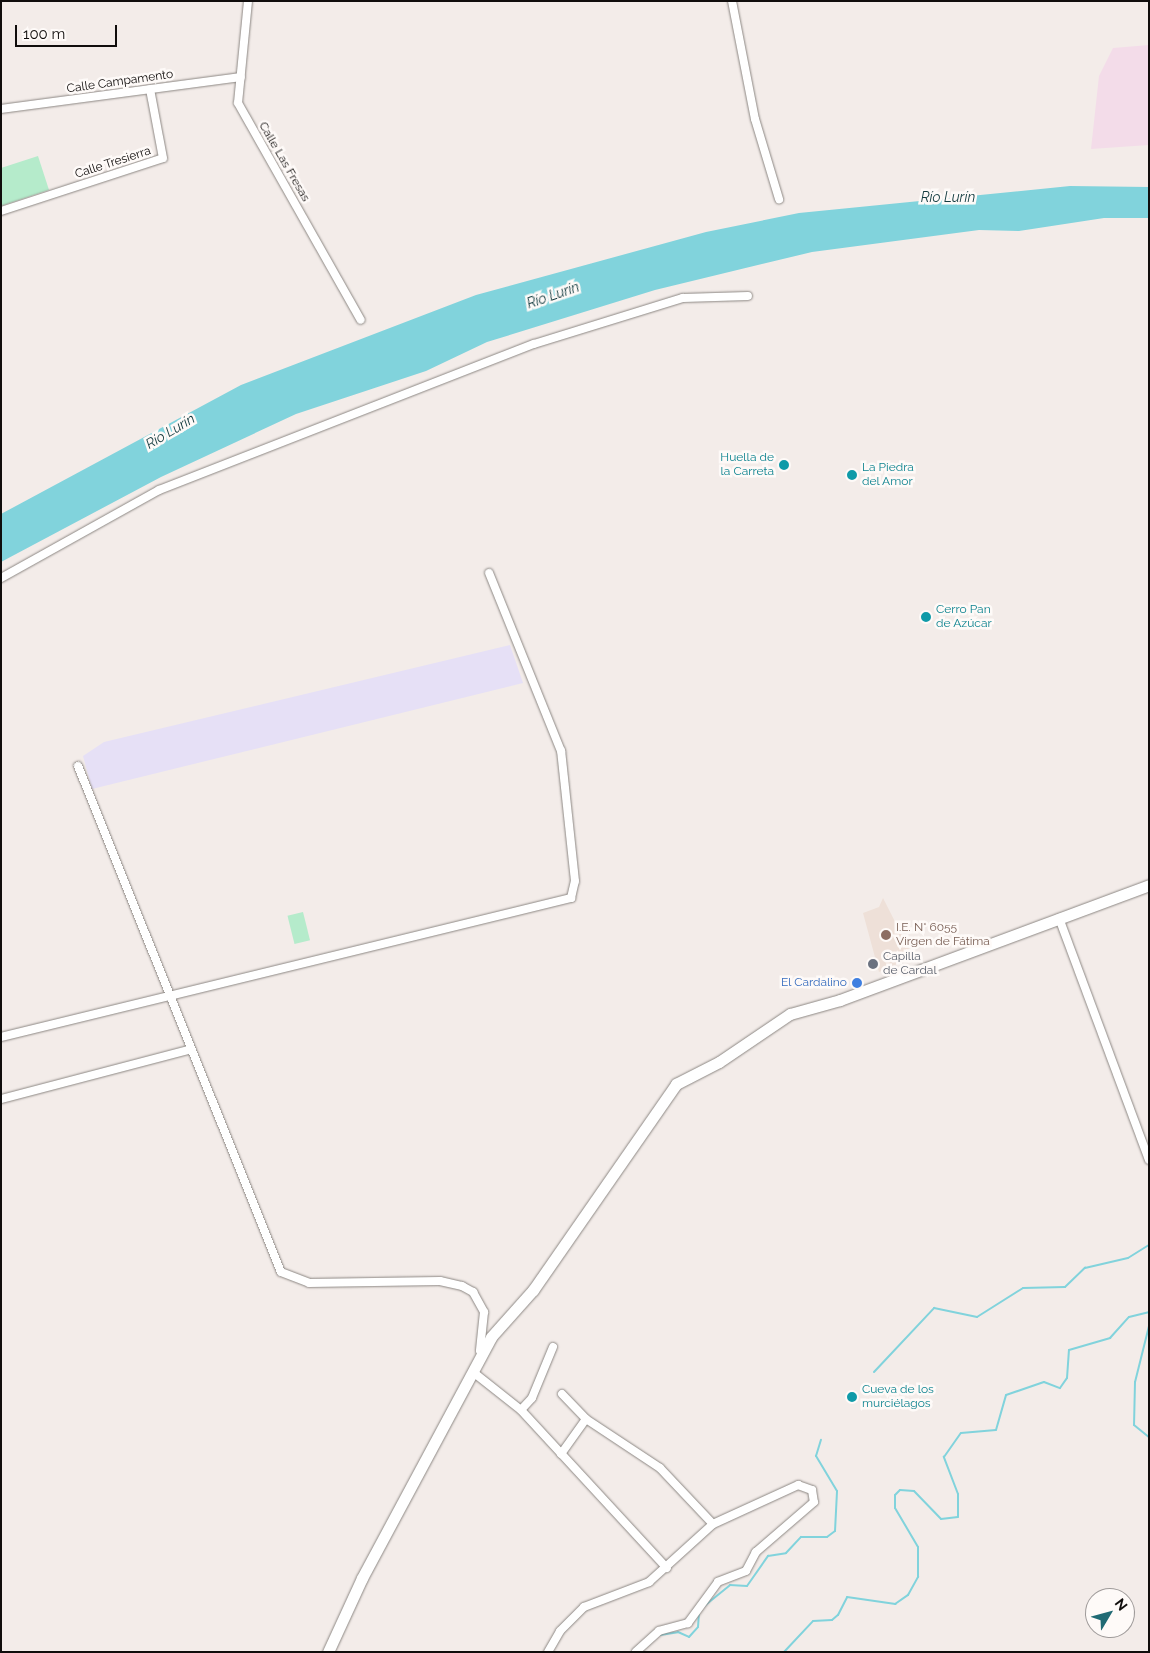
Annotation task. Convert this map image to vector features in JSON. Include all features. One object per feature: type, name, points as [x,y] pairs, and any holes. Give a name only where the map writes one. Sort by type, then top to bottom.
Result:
[{"type":"street","name":"Calle Las Fresas","points":[[248,1],[238,103],[361,320]]},
{"type":"street","points":[[732,1],[756,119],[779,199]]},
{"type":"street","name":"Calle Campamento","points":[[1,110],[241,77]]},
{"type":"street","name":"Calle Tresierra","points":[[1,211],[163,158],[150,89]]},
{"type":"street","points":[[1,578],[159,490],[534,344],[683,298],[748,296]]},
{"type":"street","points":[[1,1037],[571,898],[575,881],[561,751],[489,573]]},
{"type":"street","points":[[78,766],[166,996],[281,1272],[309,1283],[440,1281],[462,1286],[474,1292],[484,1312],[475,1367]]},
{"type":"street","points":[[328,1652],[362,1578],[500,1324],[533,1290],[654,1110],[686,1075],[719,1062],[790,1014],[840,1000],[1149,885]]},
{"type":"street","points":[[1059,918],[1149,1160]]},
{"type":"street","points":[[1,1099],[188,1050]]},
{"type":"street","points":[[520,1410],[532,1398],[553,1347]]},
{"type":"street","points":[[475,1367],[520,1410],[668,1568]]},
{"type":"street","points":[[562,1394],[586,1419],[650,1460],[713,1524]]},
{"type":"street","points":[[561,1454],[586,1419]]},
{"type":"street","points":[[548,1652],[560,1631],[584,1607],[649,1582],[668,1568],[713,1524],[798,1485],[807,1486],[815,1495],[809,1509],[756,1552],[746,1571],[718,1582],[688,1623],[659,1631],[636,1652]]},
{"type":"shaded area","points":[[1149,45],[1149,145],[1091,149],[1099,76],[1113,48]]},
{"type":"shaded area","points":[[510,645],[523,683],[92,789],[83,756],[104,742]]},
{"type":"shaded area","name":"I.E. N° 6055 Virgen de Fátima","points":[[883,898],[913,957],[879,972],[863,913],[879,907]]},
{"type":"green space","points":[[38,156],[49,190],[1,206],[1,168]]},
{"type":"green space","points":[[303,912],[310,940],[294,944],[287,916]]},
{"type":"water","name":"Río Lurín","points":[[1070,186],[1149,187],[1149,218],[1104,218],[1019,231],[979,230],[812,252],[655,290],[487,342],[426,371],[296,414],[161,477],[1,562],[1,514],[241,385],[476,295],[706,232],[799,213]]},
{"type":"waterway","points":[[874,1372],[934,1308],[977,1317],[1023,1288],[1065,1287],[1085,1268],[1128,1258],[1149,1245]]},
{"type":"waterway","points":[[784,1652],[813,1621],[832,1620],[838,1615],[847,1597],[895,1604],[908,1595],[918,1577],[918,1547],[895,1508],[895,1495],[900,1490],[914,1491],[941,1519],[958,1517],[958,1494],[944,1457],[961,1433],[996,1430],[1006,1395],[1044,1382],[1060,1388],[1067,1378],[1069,1350],[1110,1338],[1129,1317],[1149,1312]]},
{"type":"waterway","points":[[1149,1326],[1135,1382],[1134,1425],[1149,1437]]},
{"type":"waterway","points":[[703,1607],[730,1585],[747,1586],[768,1556],[786,1553],[801,1537],[827,1537],[835,1531],[837,1491],[816,1456],[821,1440]]},
{"type":"waterway","points":[[660,1635],[678,1632],[689,1637],[698,1627],[699,1613]]},
{"type":"place","name":"Huella de la Carreta","points":[[784,465]]},
{"type":"place","name":"La Piedra del Amor","points":[[852,475]]},
{"type":"place","name":"Cerro Pan de Azúcar","points":[[926,617]]},
{"type":"place","name":"I.E. N° 6055 Virgen de Fátima","points":[[886,935]]},
{"type":"place","name":"Capilla de Cardal","points":[[873,964]]},
{"type":"place","name":"El Cardalino","points":[[857,983]]},
{"type":"place","name":"Cueva de los murciélagos","points":[[852,1397]]}]
